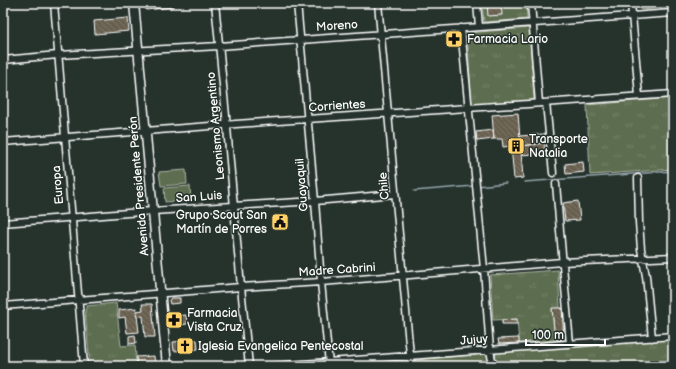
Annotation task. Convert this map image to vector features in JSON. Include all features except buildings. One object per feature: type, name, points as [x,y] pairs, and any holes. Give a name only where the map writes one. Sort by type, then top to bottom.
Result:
[{"type":"main road","name":"Avenida Presidente Perón","points":[[134,3],[167,366]]},
{"type":"street","name":"Europa","points":[[54,3],[84,366]]},
{"type":"street","name":"Leonismo Argentino","points":[[215,3],[249,366]]},
{"type":"street","name":"Guayaquil","points":[[296,3],[329,364]]},
{"type":"street","name":"Chile","points":[[378,3],[411,366]]},
{"type":"street","points":[[477,3],[479,27]]},
{"type":"street","points":[[531,3],[539,103]]},
{"type":"street","points":[[631,3],[639,96]]},
{"type":"street","name":"Moreno","points":[[3,60],[673,13]]},
{"type":"street","points":[[461,28],[484,269],[490,350],[493,366]]},
{"type":"street","name":"Corrientes","points":[[3,142],[227,124],[673,94]]},
{"type":"street","points":[[546,102],[553,173]]},
{"type":"street","points":[[638,178],[642,258],[646,276],[652,338]]},
{"type":"street","points":[[556,184],[570,344]]},
{"type":"street","name":"San Luis","points":[[3,223],[395,194]]},
{"type":"street","name":"Madre Cabrini","points":[[3,306],[403,276],[562,262],[673,257]]},
{"type":"street","name":"Jujuy","points":[[276,366],[329,364],[410,356],[673,336]]},
{"type":"green space","points":[[482,3],[526,3],[527,19],[484,22]]},
{"type":"green space","points":[[638,3],[673,3],[673,7],[641,10]]},
{"type":"green space","points":[[529,28],[534,100],[472,105],[467,33]]},
{"type":"green space","points":[[673,98],[673,169],[590,175],[587,105]]},
{"type":"green space","points":[[186,170],[187,184],[161,186],[159,172]]},
{"type":"green space","points":[[190,186],[191,200],[165,202],[164,188]]},
{"type":"green space","points":[[558,270],[560,308],[552,309],[555,340],[519,343],[517,319],[493,320],[490,275]]},
{"type":"green space","points":[[116,303],[121,346],[135,345],[137,366],[90,366],[85,311],[87,306]]},
{"type":"green space","points":[[673,339],[673,366],[496,366],[495,355],[500,351]]},
{"type":"green space","points":[[486,354],[488,357],[489,366],[416,366],[415,360]]},
{"type":"waterway","points":[[524,182],[673,171]]},
{"type":"waterway","points":[[477,186],[506,183]]},
{"type":"waterway","points":[[414,191],[474,186]]},
{"type":"place","name":"Farmacia Lario","points":[[454,39]]},
{"type":"place","name":"Transporte Natalia","points":[[516,146]]},
{"type":"place","name":"Grupo Scout San Martín de Porres","points":[[280,222]]},
{"type":"place","name":"Farmacia Vista Cruz","points":[[174,320]]},
{"type":"place","name":"Iglesia Evangelica Pentecostal","points":[[185,346]]}]
